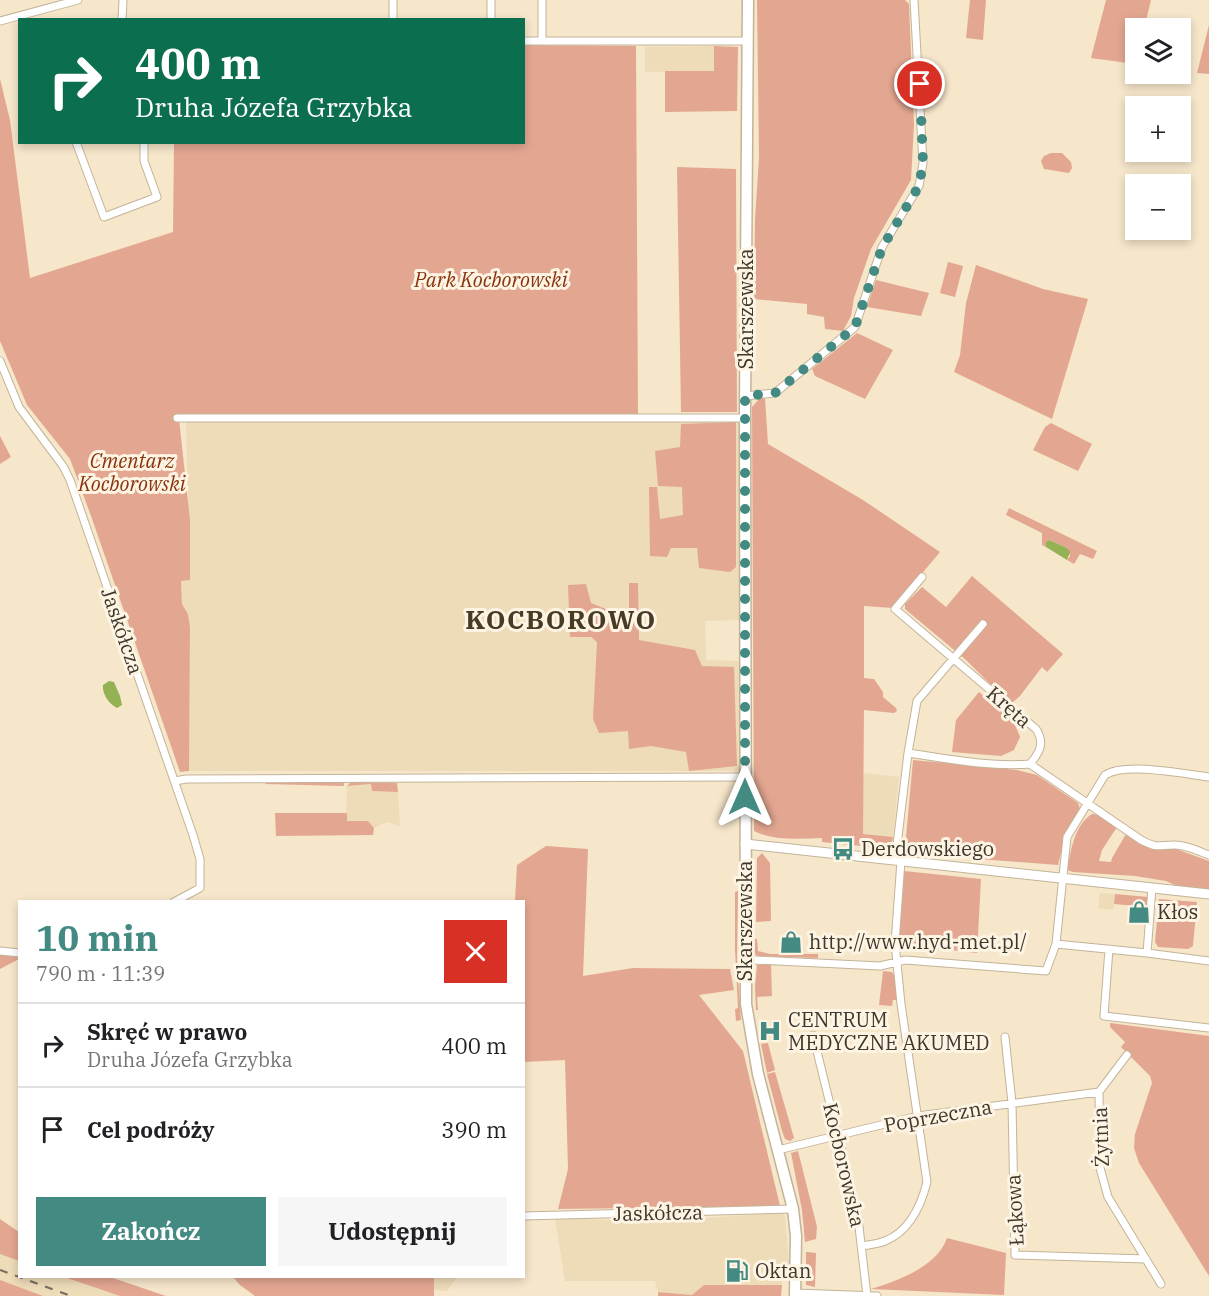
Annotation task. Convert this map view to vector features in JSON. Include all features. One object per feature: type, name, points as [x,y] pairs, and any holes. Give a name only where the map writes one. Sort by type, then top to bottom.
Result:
[{"type":"main road","name":"Skarszewska","points":[[748,0],[745,396],[746,1004],[752,1043],[793,1209],[796,1236],[795,1295]]},
{"type":"street","points":[[0,21],[78,0]]},
{"type":"street","points":[[122,18],[123,0]]},
{"type":"street","points":[[393,0],[393,18]]},
{"type":"street","points":[[491,0],[491,18]]},
{"type":"street","points":[[542,0],[542,41]]},
{"type":"street","points":[[745,396],[775,393],[855,327],[882,248],[919,186],[923,163],[914,0]]},
{"type":"street","points":[[525,41],[747,41]]},
{"type":"street","points":[[77,144],[104,217],[156,196],[144,161],[144,144]]},
{"type":"street","name":"Jaskółcza","points":[[0,360],[19,407],[63,466],[70,480],[175,781],[200,860],[201,881],[200,888],[178,900]]},
{"type":"street","points":[[177,418],[745,418]]},
{"type":"street","name":"Kręta","points":[[922,577],[895,609],[1036,729],[1041,737],[1041,747],[1038,755],[1030,764]]},
{"type":"street","points":[[861,1246],[885,1241],[906,1227],[922,1203],[927,1182],[901,1004],[895,943],[901,861],[897,845],[908,753],[918,700],[983,624]]},
{"type":"street","points":[[908,753],[975,762],[1030,764],[1156,848],[1174,845],[1189,847],[1209,855]]},
{"type":"street","points":[[745,961],[879,966],[905,960],[1046,971],[1056,944],[1067,837],[1106,775],[1111,772],[1161,770],[1209,777]]},
{"type":"street","points":[[175,781],[186,779],[745,777]]},
{"type":"street","points":[[745,844],[1209,894]]},
{"type":"street","points":[[1147,953],[1152,888]]},
{"type":"street","points":[[1056,944],[1209,962]]},
{"type":"street","points":[[1109,949],[1104,1016],[1209,1028]]},
{"type":"street","points":[[0,951],[18,953]]},
{"type":"street","name":"Kocborowska","points":[[813,1035],[858,1218],[867,1296]]},
{"type":"street","name":"Łąkowa","points":[[1005,1037],[1012,1103],[1015,1255],[1146,1259]]},
{"type":"street","name":"Żytnia","points":[[1127,1055],[1099,1092],[1100,1168],[1104,1188],[1161,1284]]},
{"type":"street","name":"Poprzeczna","points":[[778,1150],[918,1116],[1099,1092]]},
{"type":"street","name":"Jaskółcza","points":[[525,1216],[793,1209]]},
{"type":"street","points":[[795,1295],[877,1296]]},
{"type":"shaded area","points":[[714,46],[714,71],[645,72],[645,47]]},
{"type":"shaded area","points":[[186,421],[740,421],[740,620],[705,621],[706,660],[740,661],[739,771],[189,771],[190,627],[188,614],[182,604],[181,581],[190,580]]},
{"type":"shaded area","points":[[1049,540],[1067,548],[1070,552],[1067,560],[1046,547],[1046,542]]},
{"type":"shaded area","points":[[109,681],[114,682],[120,696],[122,705],[117,708],[104,692],[103,685]]},
{"type":"shaded area","points":[[863,773],[899,777],[893,837],[863,834]]},
{"type":"shaded area","points":[[372,784],[372,791],[398,792],[400,826],[387,822],[374,828],[368,821],[346,821],[347,786]]},
{"type":"shaded area","points":[[1100,893],[1115,894],[1113,910],[1098,908]]},
{"type":"shaded area","points":[[783,1213],[789,1265],[782,1266],[782,1285],[704,1285],[692,1295],[658,1292],[655,1281],[565,1281],[555,1218],[650,1221]]},
{"type":"shaded area","points":[[0,1254],[18,1261],[18,1278],[67,1278],[120,1296],[32,1296],[0,1284]]},
{"type":"shaded area","points":[[434,1278],[456,1278],[447,1291],[434,1290]]},
{"type":"green space","points":[[757,0],[905,0],[909,4],[914,124],[911,180],[871,249],[854,298],[851,316],[843,331],[825,329],[824,317],[807,314],[807,304],[754,299],[755,219],[759,158]]},
{"type":"green space","points":[[970,0],[986,0],[983,40],[966,38]]},
{"type":"green space","points":[[1106,0],[1151,0],[1147,18],[1125,18],[1125,63],[1091,58]]},
{"type":"green space","points":[[1209,25],[1209,74],[1197,73]]},
{"type":"green space","name":"Park Kocborowski","points":[[525,45],[636,46],[638,415],[179,419],[190,520],[190,580],[181,581],[182,604],[188,614],[190,627],[189,771],[180,772],[70,459],[27,405],[0,341],[0,79],[10,120],[30,278],[173,232],[174,144],[525,144]]},
{"type":"green space","points":[[714,46],[738,47],[737,111],[665,112],[665,71],[714,71]]},
{"type":"green space","points":[[1051,153],[1062,153],[1071,162],[1072,168],[1069,173],[1044,169],[1041,161],[1044,156]]},
{"type":"green space","points":[[677,167],[736,169],[737,412],[681,412]]},
{"type":"green space","points":[[948,262],[963,266],[955,297],[940,293]]},
{"type":"green space","points":[[976,265],[1043,289],[1088,299],[1052,419],[954,372],[960,355],[966,303]]},
{"type":"green space","points":[[876,280],[929,293],[921,316],[867,307]]},
{"type":"green space","points":[[857,333],[893,350],[865,399],[815,376],[812,369]]},
{"type":"green space","points":[[760,398],[765,398],[768,444],[863,500],[940,552],[893,608],[864,606],[864,678],[874,679],[883,692],[883,697],[897,711],[894,713],[864,710],[863,834],[893,837],[891,849],[822,842],[822,838],[778,838],[754,831],[752,407]]},
{"type":"green space","points":[[736,422],[736,567],[730,572],[699,568],[697,548],[671,548],[667,557],[650,556],[649,487],[657,487],[660,519],[683,515],[682,487],[658,486],[655,451],[680,447],[681,424]]},
{"type":"green space","points":[[1051,423],[1092,444],[1078,471],[1033,450],[1045,427]]},
{"type":"green space","points":[[0,436],[11,457],[0,464]]},
{"type":"green space","points":[[1009,508],[1097,551],[1093,559],[1080,554],[1074,564],[1067,560],[1070,556],[1067,548],[1049,540],[1046,542],[1046,547],[1042,545],[1042,533],[1006,515]]},
{"type":"green space","points":[[972,576],[1063,654],[1047,672],[1042,667],[1012,703],[966,660],[905,609],[905,604],[922,587],[946,607]]},
{"type":"green space","points":[[629,583],[638,583],[639,640],[695,650],[702,666],[734,667],[737,766],[689,771],[686,752],[651,746],[629,749],[628,731],[599,733],[593,719],[597,642],[591,637],[570,637],[568,585],[586,584],[591,603],[616,613],[629,614]]},
{"type":"green space","points":[[979,692],[1013,720],[1020,737],[1014,750],[1001,756],[952,752],[956,720]]},
{"type":"green space","points":[[913,760],[1017,770],[1037,775],[1078,803],[1080,809],[1065,836],[1058,865],[965,858],[905,848]]},
{"type":"green space","points":[[267,782],[343,782],[344,786],[265,784]]},
{"type":"green space","points":[[351,782],[397,783],[398,792],[372,791],[371,784],[347,786]]},
{"type":"green space","points":[[275,813],[347,813],[347,821],[368,821],[374,828],[373,835],[276,836]]},
{"type":"green space","points":[[1092,814],[1100,815],[1117,827],[1102,850],[1099,861],[1111,862],[1126,834],[1153,849],[1176,849],[1209,861],[1209,890],[1179,887],[1166,881],[1135,876],[1067,870],[1077,832]]},
{"type":"green space","points":[[546,846],[588,849],[583,976],[633,968],[730,969],[734,990],[699,995],[743,1051],[780,1206],[558,1209],[568,1169],[565,1060],[525,1062],[525,900],[515,900],[517,865]]},
{"type":"green space","points":[[762,853],[770,863],[771,921],[756,922],[757,858]]},
{"type":"green space","points":[[904,871],[981,879],[977,953],[899,944]]},
{"type":"green space","points":[[739,882],[741,882],[744,1012],[742,1012],[739,964]]},
{"type":"green space","points":[[738,891],[737,960],[741,1020],[736,1021],[735,1009],[738,1008],[735,892]]},
{"type":"green space","points":[[1115,894],[1148,897],[1147,907],[1114,904]]},
{"type":"green space","points":[[1159,899],[1197,902],[1193,946],[1188,949],[1158,947],[1155,942]]},
{"type":"green space","points":[[754,939],[757,939],[758,951],[770,954],[818,954],[818,958],[758,956],[754,954]]},
{"type":"green space","points":[[0,953],[18,955],[18,960],[0,969]]},
{"type":"green space","points":[[771,964],[772,996],[757,997],[758,1010],[756,1010],[757,965]]},
{"type":"green space","points":[[883,971],[892,972],[897,981],[897,1000],[893,1000],[892,1006],[879,1005]]},
{"type":"green space","points":[[1110,1023],[1209,1036],[1209,1276],[1139,1163],[1134,1148],[1135,1134],[1152,1083],[1150,1076],[1121,1047],[1125,1042],[1110,1027]]},
{"type":"green space","points":[[768,1043],[775,1070],[767,1073],[761,1044]]},
{"type":"green space","points":[[775,1072],[794,1138],[790,1141],[785,1139],[782,1131],[767,1074]]},
{"type":"green space","points":[[798,1151],[817,1227],[816,1239],[805,1242],[802,1210],[791,1153]]},
{"type":"green space","points":[[0,1219],[18,1231],[18,1261],[0,1254]]},
{"type":"green space","points":[[947,1238],[1006,1253],[1004,1295],[871,1289],[904,1277],[925,1265],[935,1257]]},
{"type":"green space","points":[[806,1252],[816,1253],[815,1287],[806,1285]]},
{"type":"green space","points":[[67,1278],[113,1278],[166,1296],[120,1296]]},
{"type":"green space","points":[[234,1278],[434,1278],[434,1296],[255,1296]]},
{"type":"green space","points":[[0,1280],[43,1296],[0,1296]]},
{"type":"green space","points":[[704,1285],[782,1285],[781,1296],[658,1296],[658,1292],[692,1295]]},
{"type":"railway","points":[[0,1270],[18,1277]]},
{"type":"railway","points":[[22,1278],[71,1296]]},
{"type":"place","name":"Derdowskiego","points":[[843,849]]},
{"type":"place","name":"Kłos","points":[[1139,912]]},
{"type":"place","name":"http://www.hyd-met.pl/","points":[[791,942]]},
{"type":"place","name":"CENTRUM MEDYCZNE AKUMED","points":[[770,1031]]},
{"type":"place","name":"Oktan","points":[[737,1271]]},
{"type":"district","name":"KOCBOROWO","points":[[561,620]]},
{"type":"route","points":[[745,797],[745,396],[775,393],[855,327],[882,248],[914,196],[922,176],[920,84]]},
{"type":"park label","name":"Cmentarz Kocborowski","points":[[132,472]]}]
